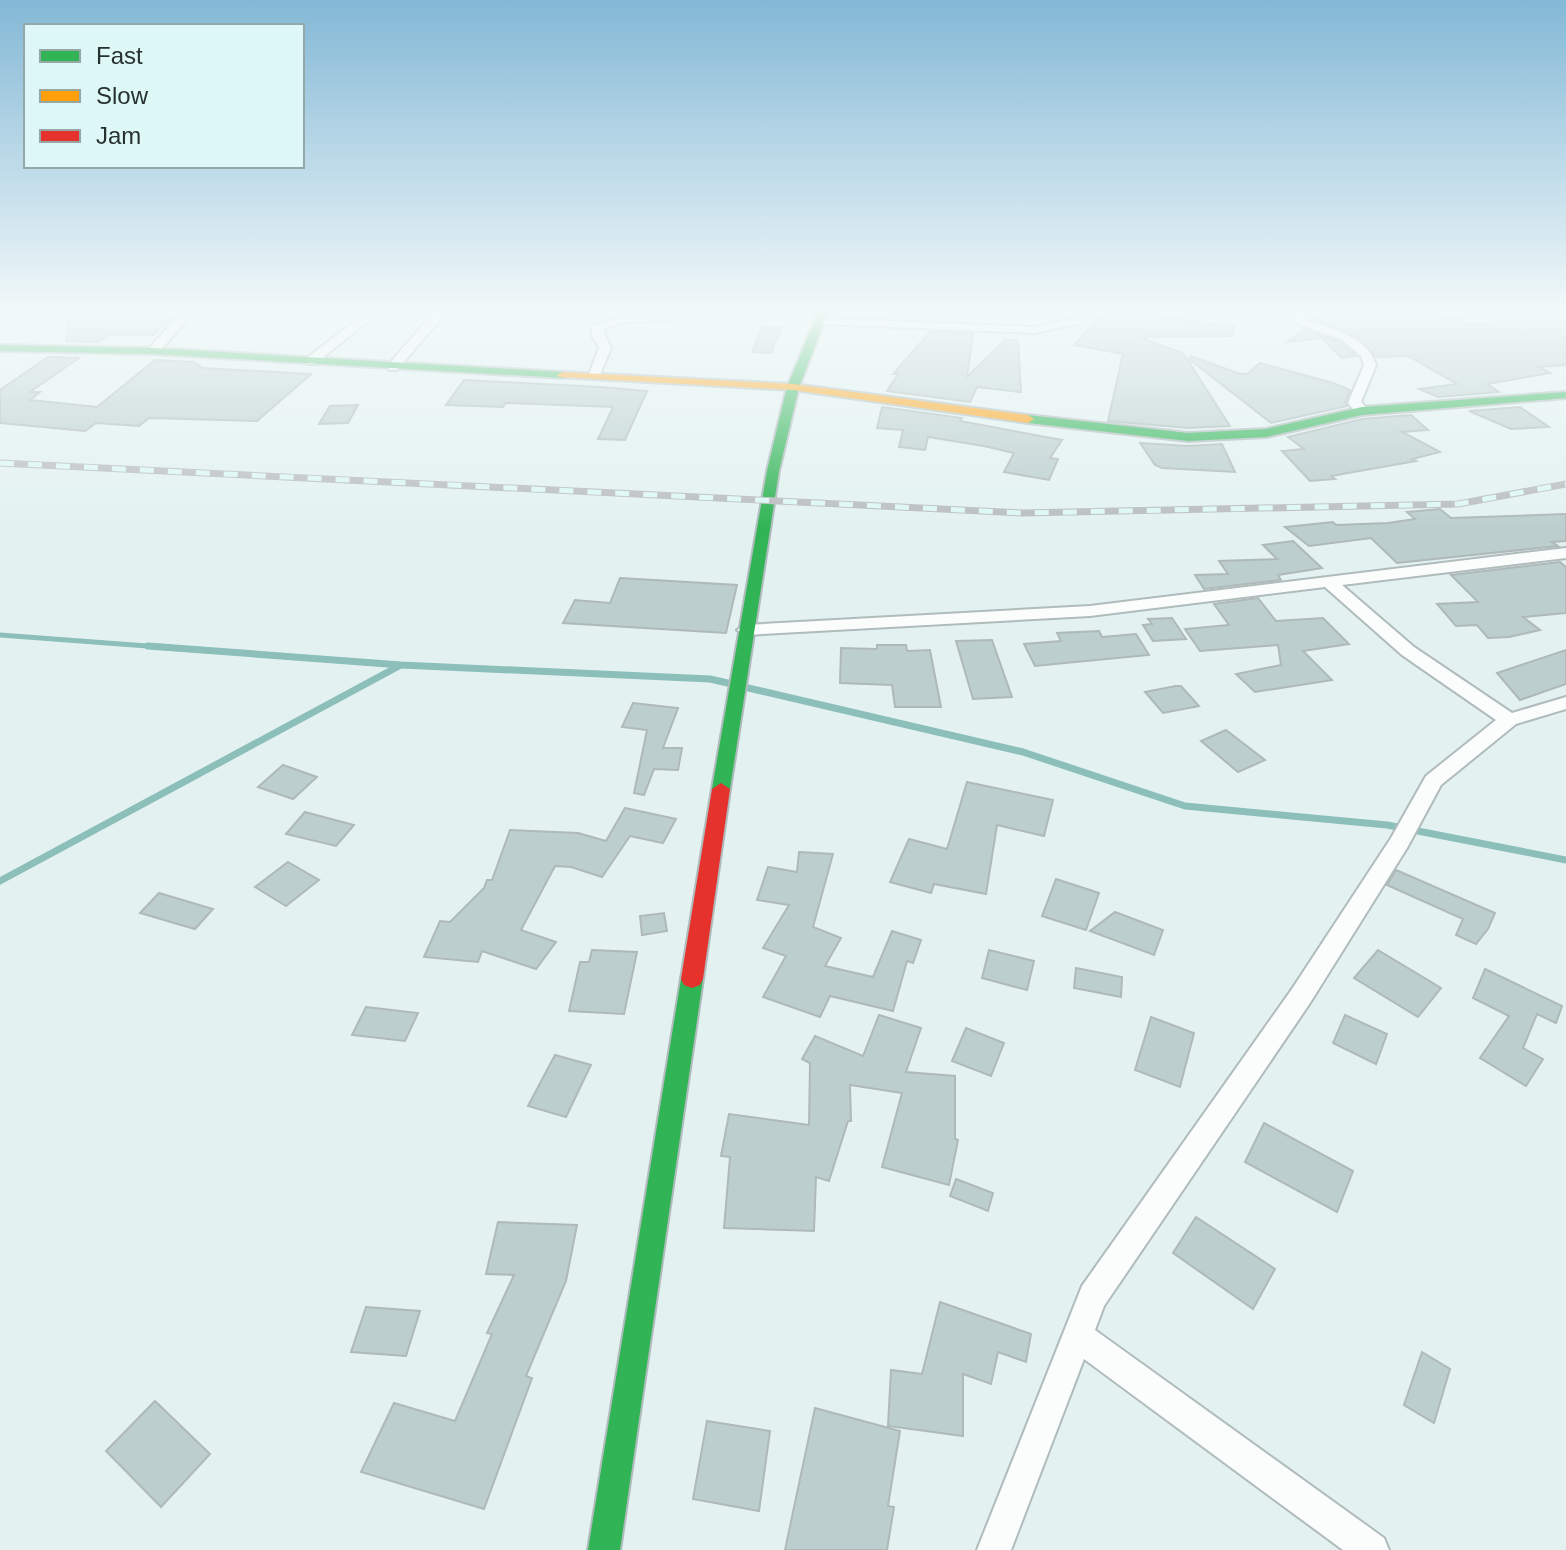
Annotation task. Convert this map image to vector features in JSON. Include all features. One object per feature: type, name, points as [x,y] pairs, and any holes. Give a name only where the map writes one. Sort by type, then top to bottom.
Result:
[{"type":"street","points":[[722,382],[793,387],[1132,433],[1188,437],[1266,433],[1362,411],[1566,395]]},
{"type":"street","points":[[604,1550],[746,630],[773,471],[795,382]]},
{"type":"street","points":[[1362,411],[1354,403],[1363,382]]},
{"type":"street","points":[[746,630],[1090,611],[1566,553]]},
{"type":"street","points":[[1330,583],[1408,651],[1509,720]]},
{"type":"street","points":[[994,1550],[1093,1297],[1301,996],[1399,843],[1433,781],[1509,720],[1566,703]]},
{"type":"street","points":[[1078,1336],[1372,1550]]},
{"type":"building","points":[[11,382],[44,382],[30,392],[40,392],[30,400],[97,407],[127,382],[301,382],[257,421],[149,418],[139,426],[96,423],[85,431],[0,423],[0,390]]},
{"type":"building","points":[[462,382],[647,391],[625,440],[598,439],[613,407],[505,403],[503,407],[446,405]]},
{"type":"building","points":[[893,382],[1020,382],[1021,392],[977,387],[970,402],[887,391]]},
{"type":"building","points":[[1117,382],[1202,382],[1230,426],[1188,428],[1108,421]]},
{"type":"building","points":[[1219,382],[1331,382],[1350,390],[1345,402],[1347,406],[1271,423]]},
{"type":"building","points":[[1454,382],[1497,382],[1487,384],[1499,392],[1438,397],[1419,389],[1457,384]]},
{"type":"building","points":[[358,405],[348,423],[319,424],[330,406]]},
{"type":"building","points":[[882,407],[962,418],[960,421],[1062,440],[1050,458],[1058,459],[1049,480],[1004,472],[1014,453],[984,446],[928,437],[925,450],[899,447],[903,430],[877,428]]},
{"type":"building","points":[[1520,407],[1549,427],[1511,429],[1469,411]]},
{"type":"building","points":[[1411,415],[1428,430],[1402,432],[1440,452],[1412,459],[1416,461],[1331,476],[1335,479],[1310,481],[1282,451],[1304,449],[1288,437],[1362,419]]},
{"type":"building","points":[[1140,443],[1188,446],[1222,444],[1235,472],[1162,468],[1155,465]]},
{"type":"building","points":[[1440,509],[1451,518],[1566,514],[1566,541],[1552,542],[1558,546],[1397,563],[1371,538],[1309,546],[1285,527],[1333,522],[1336,525],[1388,523],[1415,519],[1407,512]]},
{"type":"building","points":[[1293,541],[1322,568],[1278,575],[1281,580],[1204,589],[1195,575],[1228,574],[1219,561],[1277,559],[1263,545]]},
{"type":"building","points":[[1560,562],[1566,567],[1566,613],[1523,617],[1540,630],[1488,638],[1477,625],[1456,626],[1437,604],[1478,602],[1451,575]]},
{"type":"building","points":[[620,578],[737,585],[726,633],[563,623],[575,600],[610,603]]},
{"type":"building","points":[[1258,598],[1276,621],[1323,618],[1349,644],[1303,651],[1332,680],[1255,692],[1236,674],[1281,665],[1278,645],[1200,651],[1185,629],[1229,625],[1214,604]]},
{"type":"building","points":[[1172,618],[1186,639],[1153,641],[1143,625],[1152,624],[1148,619]]},
{"type":"building","points":[[1099,631],[1102,637],[1136,634],[1149,655],[1035,666],[1024,644],[1061,641],[1057,633]]},
{"type":"building","points":[[992,640],[1012,697],[973,699],[956,641]]},
{"type":"building","points":[[877,645],[906,645],[907,651],[930,650],[941,707],[895,707],[892,685],[840,683],[841,648],[877,649]]},
{"type":"building","points":[[1566,650],[1566,684],[1520,700],[1497,673]]},
{"type":"building","points":[[1181,686],[1199,706],[1163,713],[1145,692]]},
{"type":"building","points":[[633,703],[678,708],[663,748],[682,748],[678,770],[654,769],[644,795],[634,793],[647,730],[622,727]]},
{"type":"building","points":[[1226,730],[1265,760],[1238,772],[1201,741]]},
{"type":"building","points":[[283,765],[317,777],[293,799],[258,787]]},
{"type":"building","points":[[967,782],[1053,800],[1044,836],[997,825],[986,894],[934,884],[931,893],[890,882],[909,839],[947,849]]},
{"type":"building","points":[[625,808],[676,819],[663,843],[630,836],[602,877],[571,867],[555,866],[521,930],[556,942],[536,969],[482,951],[478,962],[424,957],[440,921],[450,922],[484,888],[487,880],[492,880],[510,830],[578,833],[606,841]]},
{"type":"building","points":[[305,812],[354,825],[336,846],[286,834]]},
{"type":"building","points":[[799,852],[833,854],[813,927],[841,938],[825,966],[873,977],[892,931],[921,940],[913,963],[907,961],[893,1011],[830,996],[820,1017],[763,997],[786,956],[763,948],[789,905],[757,900],[768,867],[797,872]]},
{"type":"building","points":[[288,862],[319,880],[286,906],[255,887]]},
{"type":"building","points":[[1396,870],[1495,913],[1488,929],[1476,944],[1456,935],[1463,919],[1387,885]]},
{"type":"building","points":[[1056,879],[1099,893],[1086,930],[1042,916]]},
{"type":"building","points":[[159,893],[213,909],[195,929],[140,913]]},
{"type":"building","points":[[1115,912],[1163,930],[1154,955],[1090,931]]},
{"type":"building","points":[[664,913],[667,931],[642,935],[640,916]]},
{"type":"building","points":[[592,950],[637,952],[624,1014],[569,1011],[580,962],[589,962]]},
{"type":"building","points":[[989,950],[1034,961],[1027,990],[982,978]]},
{"type":"building","points":[[1378,950],[1441,988],[1418,1017],[1354,978]]},
{"type":"building","points":[[1076,968],[1122,977],[1121,997],[1074,988]]},
{"type":"building","points":[[1485,969],[1562,1006],[1556,1023],[1537,1014],[1523,1048],[1543,1059],[1526,1086],[1480,1058],[1509,1016],[1473,998]]},
{"type":"building","points":[[366,1007],[418,1013],[405,1041],[352,1035]]},
{"type":"building","points":[[879,1015],[921,1028],[906,1072],[955,1076],[955,1139],[958,1140],[949,1185],[882,1167],[902,1093],[850,1085],[851,1121],[848,1121],[829,1181],[816,1177],[814,1231],[724,1228],[730,1157],[721,1156],[729,1114],[809,1125],[810,1063],[802,1059],[815,1036],[863,1056]]},
{"type":"building","points":[[1345,1015],[1387,1034],[1376,1064],[1333,1043]]},
{"type":"building","points":[[1151,1017],[1194,1033],[1180,1087],[1135,1070]]},
{"type":"building","points":[[966,1028],[1004,1043],[991,1076],[952,1061]]},
{"type":"building","points":[[555,1055],[591,1065],[566,1117],[528,1106]]},
{"type":"building","points":[[1264,1123],[1353,1171],[1337,1212],[1245,1162]]},
{"type":"building","points":[[956,1179],[993,1193],[988,1211],[950,1196]]},
{"type":"building","points":[[1196,1217],[1275,1269],[1253,1309],[1173,1253]]},
{"type":"building","points":[[498,1222],[577,1225],[566,1281],[526,1376],[532,1378],[484,1509],[361,1472],[394,1403],[455,1421],[492,1334],[487,1333],[514,1275],[486,1274]]},
{"type":"building","points":[[940,1302],[1031,1334],[1026,1362],[998,1352],[991,1384],[963,1374],[963,1436],[888,1426],[891,1370],[922,1374]]},
{"type":"building","points":[[366,1307],[420,1311],[406,1356],[351,1352]]},
{"type":"building","points":[[1422,1352],[1450,1369],[1434,1423],[1404,1405]]},
{"type":"building","points":[[155,1401],[210,1454],[161,1507],[106,1451]]},
{"type":"building","points":[[815,1408],[900,1431],[888,1506],[894,1507],[887,1550],[785,1550]]},
{"type":"building","points":[[707,1421],[770,1431],[759,1511],[693,1499]]},
{"type":"waterway","points":[[0,635],[174,648]]},
{"type":"waterway","points":[[148,646],[401,665],[710,679],[732,684]]},
{"type":"waterway","points":[[0,881],[399,666]]},
{"type":"waterway","points":[[744,687],[1023,752],[1185,806],[1387,825],[1566,860]]},
{"type":"railway","points":[[0,463],[1023,513],[1458,504],[1566,484]]},
{"type":"traffic: fast","points":[[721,789],[773,471],[795,382]]},
{"type":"traffic: fast","points":[[1028,419],[1188,437],[1266,433],[1362,411],[1566,395]]},
{"type":"traffic: fast","points":[[604,1550],[692,979]]},
{"type":"traffic: slow","points":[[704,382],[793,387],[1028,419]]},
{"type":"traffic: jam","points":[[692,979],[721,789]]}]
